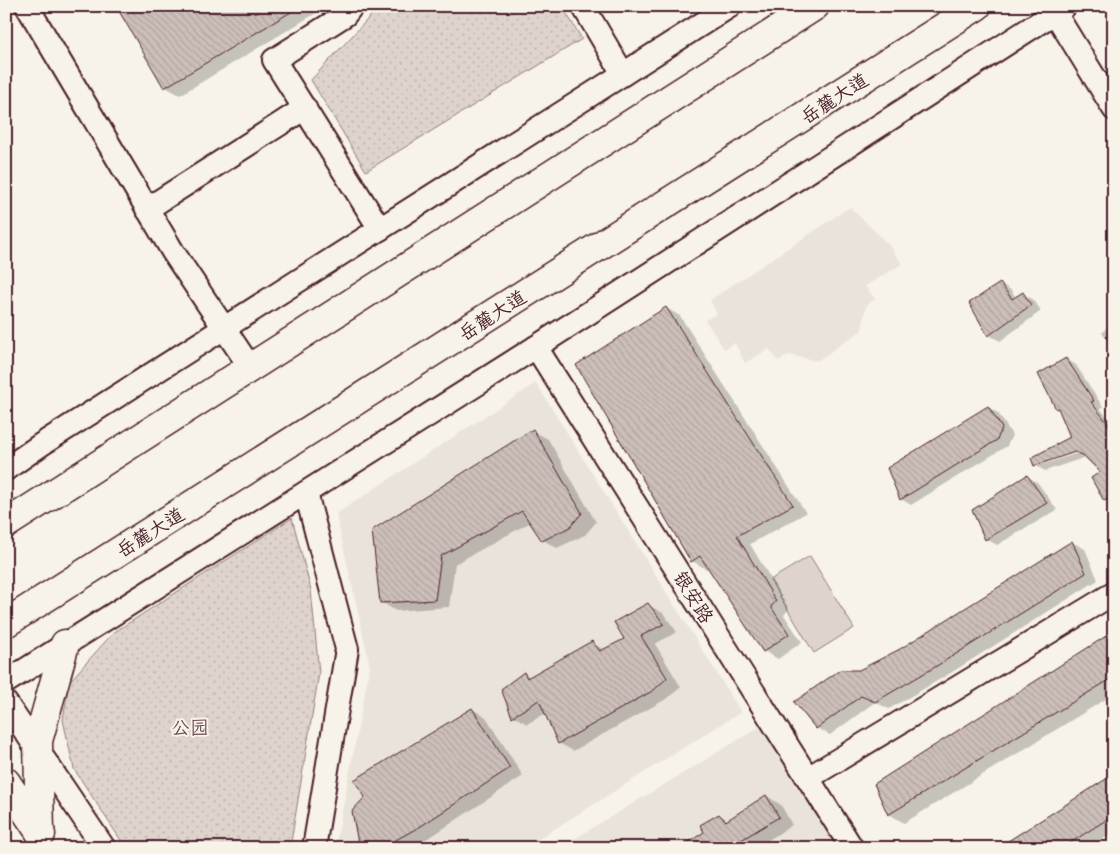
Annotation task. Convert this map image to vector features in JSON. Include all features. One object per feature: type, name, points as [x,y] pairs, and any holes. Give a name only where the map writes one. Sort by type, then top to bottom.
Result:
[{"type":"main road","points":[[6,524],[815,6]]},
{"type":"main road","name":"岳麓大道","points":[[6,623],[977,6]]},
{"type":"main road","points":[[45,840],[38,741],[65,644]]},
{"type":"main road","points":[[6,782],[45,840]]},
{"type":"street","points":[[27,6],[173,252],[250,367]]},
{"type":"street","points":[[352,6],[345,15],[274,60],[380,229]]},
{"type":"street","points":[[582,6],[623,74]]},
{"type":"street","points":[[6,469],[42,444],[730,6]]},
{"type":"street","points":[[6,682],[536,347],[1060,9],[1114,109]]},
{"type":"street","points":[[148,209],[305,108]]},
{"type":"street","name":"银安路","points":[[536,347],[852,848]]},
{"type":"street","points":[[306,493],[347,648],[314,848]]},
{"type":"street","points":[[808,778],[1114,593]]},
{"type":"street","points":[[6,703],[104,848]]},
{"type":"shaded area","points":[[850,207],[889,245],[902,264],[865,286],[875,299],[866,306],[862,330],[817,361],[789,355],[778,361],[769,349],[745,363],[735,343],[724,349],[705,320],[717,314],[710,300]]},
{"type":"shaded area","points":[[536,383],[741,712],[524,848],[335,848],[370,666],[336,514]]},
{"type":"shaded area","points":[[763,725],[836,848],[559,848]]},
{"type":"green space","points":[[380,6],[562,6],[582,39],[366,171],[311,80]]},
{"type":"green space","name":"公园","points":[[292,518],[311,590],[319,673],[290,848],[126,848],[74,769],[63,720],[69,682],[113,633]]},
{"type":"green space","points":[[810,556],[854,628],[814,653],[770,580]]},
{"type":"building","points":[[116,6],[301,6],[164,88]]},
{"type":"building","points":[[1000,283],[1012,299],[1023,292],[1031,305],[988,336],[969,303]]},
{"type":"building","points":[[666,307],[793,505],[737,536],[776,601],[771,607],[789,634],[763,652],[700,556],[691,562],[576,365]]},
{"type":"building","points":[[1066,358],[1094,401],[1091,402],[1114,431],[1114,496],[1104,501],[1091,478],[1100,472],[1083,455],[1075,452],[1034,466],[1031,458],[1070,437],[1058,408],[1056,409],[1038,374]]},
{"type":"building","points":[[988,406],[1002,428],[997,440],[900,500],[887,468]]},
{"type":"building","points":[[533,429],[582,513],[570,527],[542,541],[522,511],[441,556],[435,600],[380,603],[372,530]]},
{"type":"building","points":[[1027,475],[1047,503],[985,540],[972,510]]},
{"type":"building","points":[[1072,541],[1086,573],[875,702],[861,696],[816,729],[794,702],[840,670],[859,670],[900,649]]},
{"type":"building","points":[[648,603],[664,624],[641,636],[667,678],[654,690],[558,744],[539,700],[512,717],[501,689],[524,672],[527,678],[592,641],[600,651],[624,639],[614,622]]},
{"type":"building","points":[[1114,631],[1114,677],[888,815],[874,784]]},
{"type":"building","points":[[472,708],[510,768],[421,826],[381,848],[359,848],[352,811],[365,797],[354,780]]},
{"type":"building","points":[[1114,774],[1114,815],[1062,848],[997,848]]},
{"type":"building","points":[[766,795],[779,817],[728,848],[680,848],[704,832],[700,825],[719,814],[726,821]]}]
